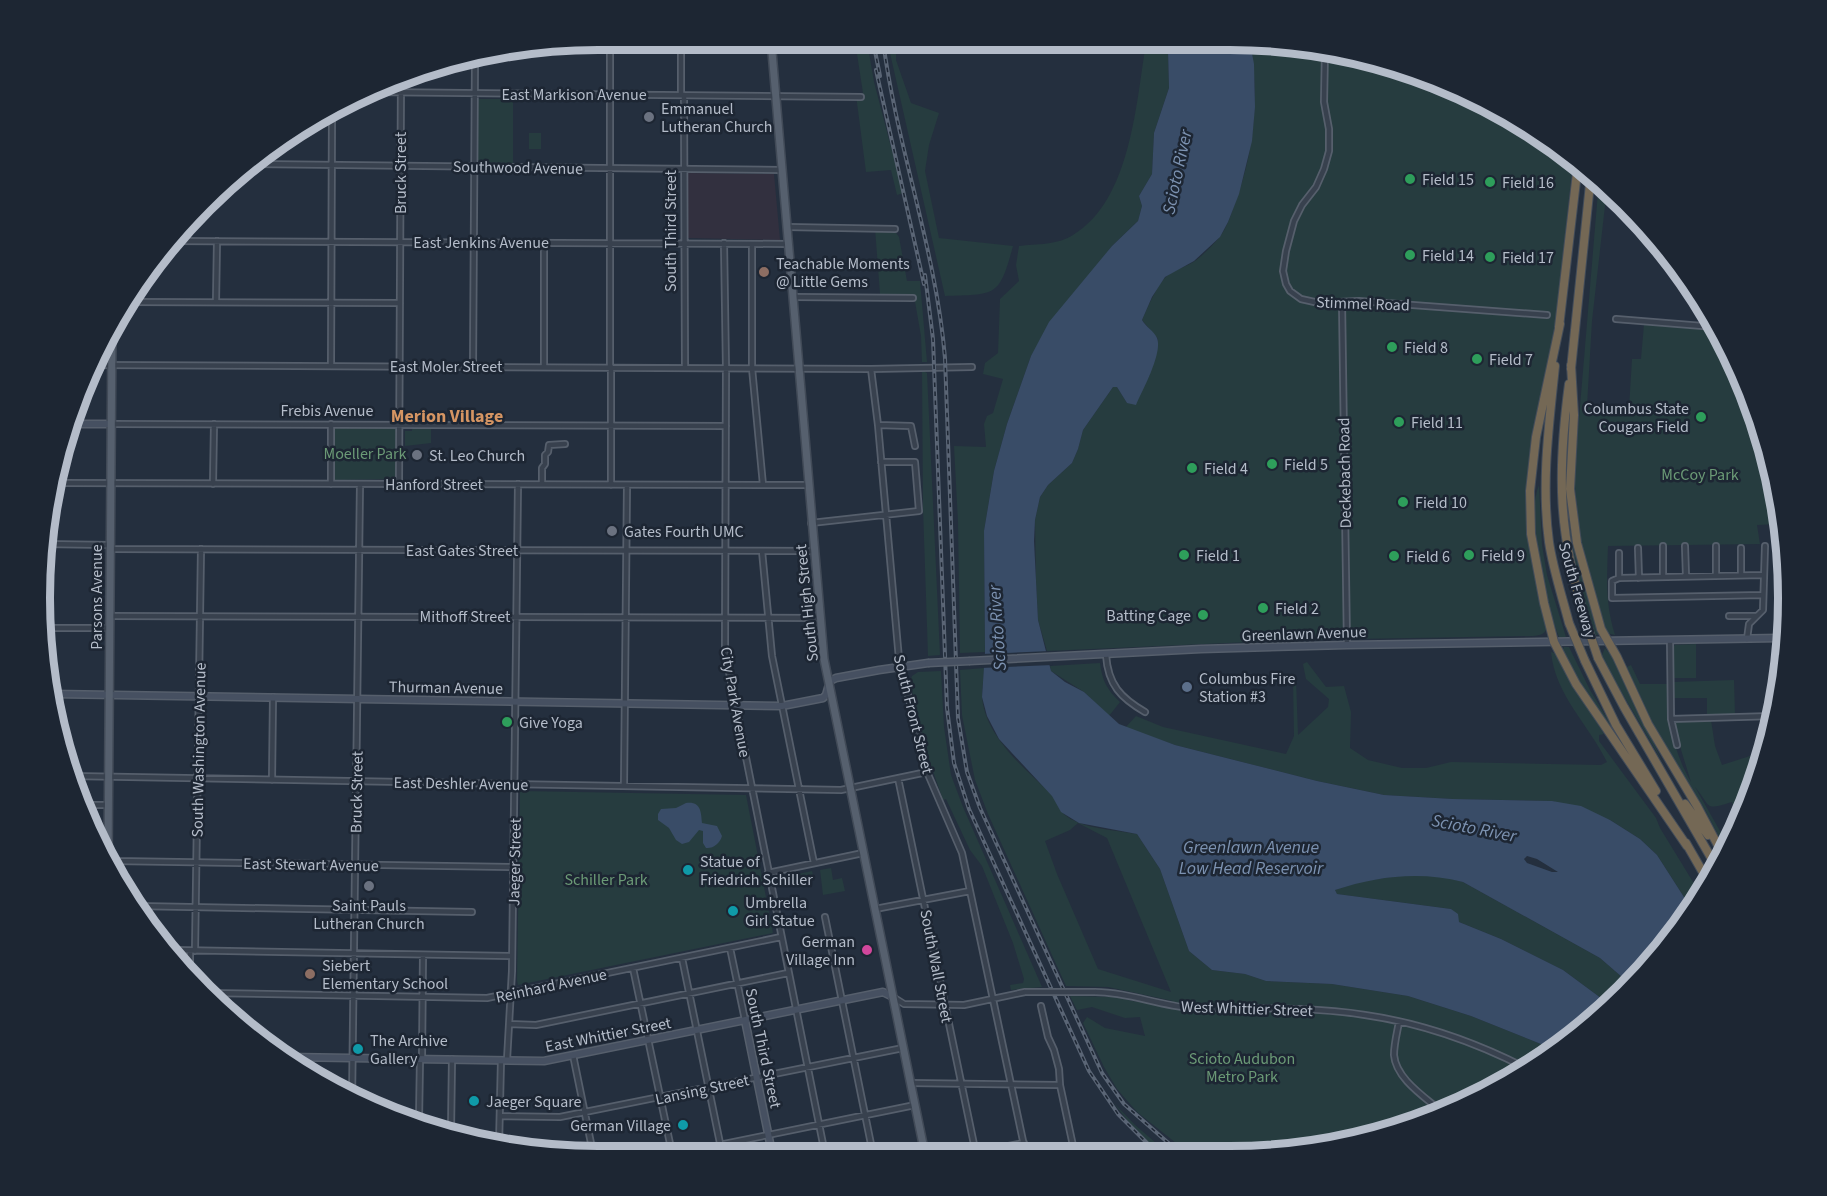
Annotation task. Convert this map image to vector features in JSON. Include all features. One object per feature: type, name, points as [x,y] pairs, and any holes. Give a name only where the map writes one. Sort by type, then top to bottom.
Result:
[{"type":"highway","name":"South Freeway","points":[[1577,174],[1547,443],[1546,508],[1550,543],[1569,623],[1585,661],[1617,725],[1703,873]]},
{"type":"highway","name":"South Freeway","points":[[1590,185],[1562,444],[1561,500],[1568,557],[1598,658],[1662,774],[1712,858]]},
{"type":"highway","points":[[1560,324],[1536,437],[1532,463],[1530,511],[1535,563],[1554,642],[1576,684],[1687,846]]},
{"type":"highway","points":[[1571,365],[1574,415],[1570,489],[1577,543],[1601,630],[1648,724],[1718,846]]},
{"type":"highway","points":[[1662,774],[1717,848]]},
{"type":"main road","name":"South High Street","points":[[772,50],[800,368],[813,551],[829,686],[923,1146]]},
{"type":"main road","name":"Parsons Avenue","points":[[107,843],[112,344]]},
{"type":"street","points":[[610,50],[611,484]]},
{"type":"street","name":"South Third Street","points":[[681,50],[685,368]]},
{"type":"street","name":"Stimmel Road","points":[[1325,58],[1324,102],[1329,129],[1329,151],[1316,187],[1302,205],[1294,221],[1286,251],[1283,271],[1286,284],[1295,297],[1306,301],[1359,301],[1547,315]]},
{"type":"street","points":[[473,367],[475,64]]},
{"type":"street","name":"Bruck Street","points":[[399,484],[401,86]]},
{"type":"street","name":"East Markison Avenue","points":[[386,92],[861,97]]},
{"type":"street","points":[[331,366],[332,119]]},
{"type":"street","name":"Southwood Avenue","points":[[263,164],[782,170]]},
{"type":"street","points":[[787,227],[895,229]]},
{"type":"street","name":"East Jenkins Avenue","points":[[182,241],[789,244]]},
{"type":"street","points":[[216,302],[217,241]]},
{"type":"street","points":[[544,242],[544,367]]},
{"type":"street","name":"City Park Avenue","points":[[724,243],[725,655],[823,1146]]},
{"type":"street","points":[[752,244],[752,368],[762,485]]},
{"type":"street","points":[[794,297],[913,298]]},
{"type":"street","points":[[136,302],[400,303]]},
{"type":"street","name":"Deckebach Road","points":[[1342,302],[1347,645]]},
{"type":"street","points":[[1616,320],[1705,326]]},
{"type":"street","name":"East Moler Street","points":[[101,365],[872,369],[972,367]]},
{"type":"street","name":"South Front Street","points":[[872,369],[899,659],[927,772],[957,838],[1024,1146]]},
{"type":"street","name":"Frebis Avenue","points":[[78,424],[726,426]]},
{"type":"street","points":[[213,484],[214,424]]},
{"type":"street","points":[[331,424],[331,484]]},
{"type":"street","points":[[879,425],[911,426],[915,447]]},
{"type":"street","points":[[542,484],[542,468],[549,445],[565,444]]},
{"type":"street","points":[[811,523],[915,513],[920,510],[915,462],[881,462]]},
{"type":"street","name":"Hanford Street","points":[[62,483],[809,485]]},
{"type":"street","name":"Bruck Street","points":[[352,1088],[360,484]]},
{"type":"street","name":"Jaeger Street","points":[[499,1137],[512,956],[518,484]]},
{"type":"street","points":[[624,786],[627,484]]},
{"type":"street","name":"East Gates Street","points":[[52,544],[201,549],[813,551]]},
{"type":"street","points":[[1663,546],[1664,577]]},
{"type":"street","points":[[1685,546],[1686,576]]},
{"type":"street","points":[[1716,546],[1716,576]]},
{"type":"street","points":[[1747,639],[1748,627],[1763,610],[1765,546]]},
{"type":"street","points":[[1638,548],[1639,578]]},
{"type":"street","points":[[1741,548],[1741,575]]},
{"type":"street","name":"South Washington Avenue","points":[[191,965],[195,906],[201,549]]},
{"type":"street","points":[[762,551],[772,656],[814,863]]},
{"type":"street","points":[[1619,553],[1619,578]]},
{"type":"street","points":[[1763,575],[1619,578],[1612,581],[1612,598],[1763,596]]},
{"type":"street","name":"Mithoff Street","points":[[110,616],[820,618]]},
{"type":"street","points":[[1729,616],[1756,616]]},
{"type":"street","points":[[51,628],[110,628]]},
{"type":"street","name":"Greenlawn Avenue","points":[[829,686],[830,681],[836,678],[928,663],[1201,649],[1776,638]]},
{"type":"street","points":[[1670,640],[1671,719],[1677,745]]},
{"type":"street","points":[[1107,655],[1108,669],[1117,690],[1128,702],[1145,712]]},
{"type":"street","name":"Thurman Avenue","points":[[58,694],[782,706],[823,698],[829,686]]},
{"type":"street","points":[[272,780],[273,698]]},
{"type":"street","points":[[1671,719],[1764,716]]},
{"type":"street","name":"East Deshler Avenue","points":[[80,777],[841,790],[927,772]]},
{"type":"street","name":"South Wall Street","points":[[898,778],[974,1146]]},
{"type":"street","points":[[90,805],[108,805]]},
{"type":"street","points":[[768,873],[863,853]]},
{"type":"street","name":"East Stewart Avenue","points":[[117,861],[513,867]]},
{"type":"street","points":[[875,909],[970,891]]},
{"type":"street","points":[[144,906],[472,912]]},
{"type":"street","points":[[825,917],[871,1146]]},
{"type":"street","name":"Reinhard Avenue","points":[[218,993],[487,998],[781,937]]},
{"type":"street","name":"South Third Street","points":[[730,948],[770,1146]]},
{"type":"street","points":[[178,950],[512,956]]},
{"type":"street","points":[[419,1116],[423,955]]},
{"type":"street","points":[[682,958],[720,1145]]},
{"type":"street","points":[[633,968],[670,1146]]},
{"type":"street","points":[[509,1024],[536,1025],[788,973]]},
{"type":"street","name":"East Whittier Street","points":[[298,1057],[544,1061],[884,992],[893,997]]},
{"type":"street","name":"West Whittier Street","points":[[893,997],[902,1004],[945,1005],[971,1004],[1025,992],[1095,992],[1117,993],[1180,1007],[1363,1014],[1460,1039],[1518,1064]]},
{"type":"street","points":[[1041,1006],[1047,1037],[1054,1050],[1059,1069],[1060,1085],[1073,1146]]},
{"type":"street","points":[[1399,1022],[1394,1047],[1396,1065],[1407,1080],[1436,1106]]},
{"type":"street","name":"Lansing Street","points":[[500,1116],[555,1118],[903,1048]]},
{"type":"street","points":[[573,1055],[592,1146]]},
{"type":"street","points":[[451,1126],[452,1059]]},
{"type":"street","points":[[910,1083],[1060,1085]]},
{"type":"street","points":[[715,1146],[915,1105]]},
{"type":"street","points":[[1011,1146],[1024,1143]]},
{"type":"shaded area","points":[[687,173],[774,174],[780,240],[688,238]]},
{"type":"green space","points":[[856,50],[869,50],[874,82],[903,193],[897,195],[891,170],[866,172],[856,95],[863,93]]},
{"type":"green space","points":[[890,50],[896,50],[896,60],[911,103],[939,113],[929,145],[925,171],[939,238],[1013,246],[1004,275],[993,290],[975,295],[945,296]]},
{"type":"green space","points":[[1145,50],[1168,50],[1169,88],[1154,133],[1152,174],[1139,196],[1142,206],[1138,221],[1112,246],[1031,356],[1007,424],[994,471],[984,531],[985,652],[960,653],[954,446],[986,447],[984,424],[987,416],[993,413],[1003,379],[983,374],[985,363],[998,353],[1000,299],[1019,281],[1016,265],[1019,246],[1054,242],[1067,238],[1092,219],[1107,199],[1119,175],[1134,121]]},
{"type":"green space","points":[[1251,51],[1301,54],[1371,68],[1405,79],[1472,106],[1534,142],[1572,170],[1545,413],[1532,485],[1530,511],[1533,560],[1547,626],[1542,634],[1295,640],[1047,651],[1038,620],[1036,581],[1035,520],[1040,497],[1048,485],[1072,463],[1083,430],[1113,387],[1117,387],[1127,403],[1149,376],[1158,339],[1142,320],[1160,284],[1173,272],[1195,261],[1221,235],[1228,223],[1241,186],[1250,146],[1255,105]]},
{"type":"green space","points":[[477,99],[513,99],[513,163],[477,162]]},
{"type":"green space","points":[[529,133],[541,133],[541,149],[529,149]]},
{"type":"green space","name":"McCoy Park","points":[[1598,192],[1606,200],[1592,321],[1587,406],[1629,408],[1632,359],[1641,359],[1644,324],[1706,328],[1736,388],[1748,422],[1759,456],[1773,524],[1757,525],[1760,544],[1608,546],[1608,601],[1615,635],[1607,633],[1603,628],[1581,551],[1574,478]]},
{"type":"green space","points":[[875,228],[894,230],[899,237],[907,281],[920,281],[927,362],[922,362],[921,336],[914,296],[880,294]]},
{"type":"green space","points":[[922,370],[927,373],[940,655],[928,656],[923,508]]},
{"type":"green space","name":"Moeller Park","points":[[335,427],[392,427],[396,429],[396,479],[333,480],[333,431]]},
{"type":"green space","points":[[412,429],[431,429],[431,443],[405,446],[405,431],[412,431]]},
{"type":"green space","points":[[1539,485],[1542,545],[1547,575],[1566,637],[1559,637],[1538,561],[1534,520]]},
{"type":"green space","points":[[1566,513],[1598,635],[1592,635],[1574,580]]},
{"type":"green space","points":[[1696,644],[1696,678],[1673,678],[1673,647]]},
{"type":"green space","points":[[1564,647],[1569,647],[1590,690],[1628,753],[1586,697],[1562,651]]},
{"type":"green space","points":[[1605,648],[1614,659],[1663,763],[1601,657]]},
{"type":"green space","points":[[1551,652],[1554,653],[1604,734],[1599,735],[1599,741],[1656,818],[1695,886],[1686,901],[1657,855],[1640,839],[1610,820],[1552,801],[1384,795],[1317,781],[1175,745],[1125,728],[1136,716],[1163,727],[1286,754],[1294,736],[1293,680],[1296,679],[1298,735],[1328,707],[1329,699],[1306,679],[1303,664],[1307,662],[1326,687],[1344,686],[1351,712],[1350,748],[1368,760],[1402,768],[1426,768],[1451,762],[1601,765],[1607,762],[1566,696],[1554,668]]},
{"type":"green space","points":[[1100,663],[1106,684],[1120,702],[1109,716],[1084,692],[1051,671],[1050,666]]},
{"type":"green space","points":[[1631,665],[1640,684],[1668,684],[1673,735],[1691,782],[1674,727],[1677,720],[1711,720],[1715,746],[1722,765],[1753,755],[1735,811],[1732,802],[1716,806],[1709,805],[1695,787],[1723,836],[1721,841],[1655,729],[1627,667]]},
{"type":"green space","name":"Scioto Audubon Metro Park","points":[[984,668],[982,696],[984,710],[1007,750],[1050,793],[1062,812],[1070,819],[1106,830],[1137,834],[1160,869],[1189,951],[1212,970],[1245,974],[1266,981],[1332,984],[1408,996],[1471,1016],[1545,1046],[1472,1090],[1439,1105],[1371,1128],[1301,1142],[1265,1145],[1180,1146],[1137,1112],[1117,1089],[1083,1023],[1087,1017],[1105,1028],[1145,1036],[1140,1017],[1125,1018],[1092,1007],[1077,1010],[1070,996],[1115,997],[1137,1002],[1173,1001],[1108,987],[1066,986],[988,814],[975,780],[962,715],[960,670]],"holes":[[[1078,823],[1107,838],[1171,992],[1098,969],[1045,841],[1070,830]]]},
{"type":"green space","points":[[941,671],[944,727],[951,775],[1042,987],[1011,990],[1010,985],[1023,983],[1024,979],[1013,943],[982,866],[970,850],[946,799],[943,800],[924,745],[910,681],[912,676],[918,672]]},
{"type":"green space","points":[[1734,680],[1735,715],[1707,718],[1707,698],[1673,698],[1672,682]]},
{"type":"green space","name":"Schiller Park","points":[[520,791],[746,795],[773,933],[518,985]]},
{"type":"green space","points":[[831,868],[833,880],[842,878],[845,891],[823,895],[820,870]]},
{"type":"green space","points":[[812,871],[814,879],[790,884],[789,876]]},
{"type":"green space","points":[[1407,875],[1441,876],[1463,882],[1600,958],[1624,979],[1603,999],[1563,970],[1501,939],[1459,922],[1451,909],[1337,894],[1335,890],[1363,881]]},
{"type":"green space","points":[[1113,1102],[1160,1146],[1153,1146],[1134,1129]]},
{"type":"water","points":[[1168,50],[1251,51],[1255,107],[1252,141],[1239,194],[1220,237],[1194,261],[1165,277],[1152,297],[1142,320],[1157,338],[1157,353],[1136,405],[1127,403],[1117,387],[1113,387],[1083,430],[1072,463],[1048,485],[1040,497],[1035,520],[1034,541],[1038,620],[1051,671],[1084,692],[1119,724],[1175,745],[1317,781],[1384,795],[1552,801],[1581,806],[1610,820],[1640,839],[1657,855],[1686,901],[1664,932],[1624,979],[1600,958],[1463,882],[1415,876],[1383,878],[1335,890],[1337,894],[1451,909],[1458,914],[1459,922],[1501,939],[1563,970],[1603,999],[1545,1046],[1471,1016],[1408,996],[1332,984],[1266,981],[1245,974],[1212,970],[1189,951],[1160,869],[1137,834],[1079,823],[1061,812],[1052,796],[999,739],[987,716],[982,697],[985,652],[984,531],[994,471],[1007,424],[1031,356],[1049,322],[1112,246],[1138,221],[1142,206],[1139,196],[1152,174],[1154,133],[1169,88]],"holes":[[[1527,856],[1537,859],[1558,872],[1527,863],[1524,859]]]},
{"type":"water","points":[[686,803],[697,806],[702,823],[717,826],[722,836],[716,845],[706,848],[703,843],[703,831],[699,830],[689,842],[682,844],[676,840],[669,828],[658,820],[661,809],[676,808]]},
{"type":"pier","points":[[1050,651],[1053,665],[981,668],[982,654]]},
{"type":"railway","points":[[875,50],[880,76]]},
{"type":"railway","points":[[884,50],[897,120],[933,278],[945,358],[958,718],[967,772],[980,808],[1102,1073],[1124,1104],[1172,1146]]},
{"type":"railway","points":[[876,70],[924,284]]},
{"type":"railway","points":[[925,275],[933,339],[947,708],[954,763],[969,809],[1089,1071],[1118,1114],[1150,1146]]},
{"type":"place","name":"Emmanuel Lutheran Church","points":[[649,117]]},
{"type":"place","name":"Field 15","points":[[1410,179]]},
{"type":"place","name":"Field 16","points":[[1490,182]]},
{"type":"place","name":"Field 14","points":[[1410,255]]},
{"type":"place","name":"Field 17","points":[[1490,257]]},
{"type":"place","name":"Teachable Moments @ Little Gems","points":[[764,272]]},
{"type":"place","name":"Field 8","points":[[1392,347]]},
{"type":"place","name":"Field 7","points":[[1477,359]]},
{"type":"place","name":"Columbus State Cougars Field","points":[[1701,417]]},
{"type":"place","name":"Field 11","points":[[1399,422]]},
{"type":"place","name":"St. Leo Church","points":[[417,455]]},
{"type":"place","name":"Field 5","points":[[1272,464]]},
{"type":"place","name":"Field 4","points":[[1192,468]]},
{"type":"place","name":"Field 10","points":[[1403,502]]},
{"type":"place","name":"Gates Fourth UMC","points":[[612,531]]},
{"type":"place","name":"Field 1","points":[[1184,555]]},
{"type":"place","name":"Field 9","points":[[1469,555]]},
{"type":"place","name":"Field 6","points":[[1394,556]]},
{"type":"place","name":"Field 2","points":[[1263,608]]},
{"type":"place","name":"Batting Cage","points":[[1203,615]]},
{"type":"place","name":"Columbus Fire Station #3","points":[[1187,687]]},
{"type":"place","name":"Give Yoga","points":[[507,722]]},
{"type":"place","name":"Statue of Friedrich Schiller","points":[[688,870]]},
{"type":"place","name":"Saint Pauls Lutheran Church","points":[[369,886]]},
{"type":"place","name":"Umbrella Girl Statue","points":[[733,911]]},
{"type":"place","name":"German Village Inn","points":[[867,950]]},
{"type":"place","name":"Siebert Elementary School","points":[[310,974]]},
{"type":"place","name":"The Archive Gallery","points":[[358,1049]]},
{"type":"place","name":"Jaeger Square","points":[[474,1101]]},
{"type":"place","name":"German Village","points":[[683,1125]]},
{"type":"district","name":"Merion Village","points":[[447,416]]},
{"type":"water label","name":"Scioto River","points":[[1177,172]]},
{"type":"water label","name":"Scioto River","points":[[997,628]]},
{"type":"water label","name":"Scioto River","points":[[1474,828]]},
{"type":"water label","name":"Greenlawn Avenue Low Head Reservoir","points":[[1251,857]]}]
